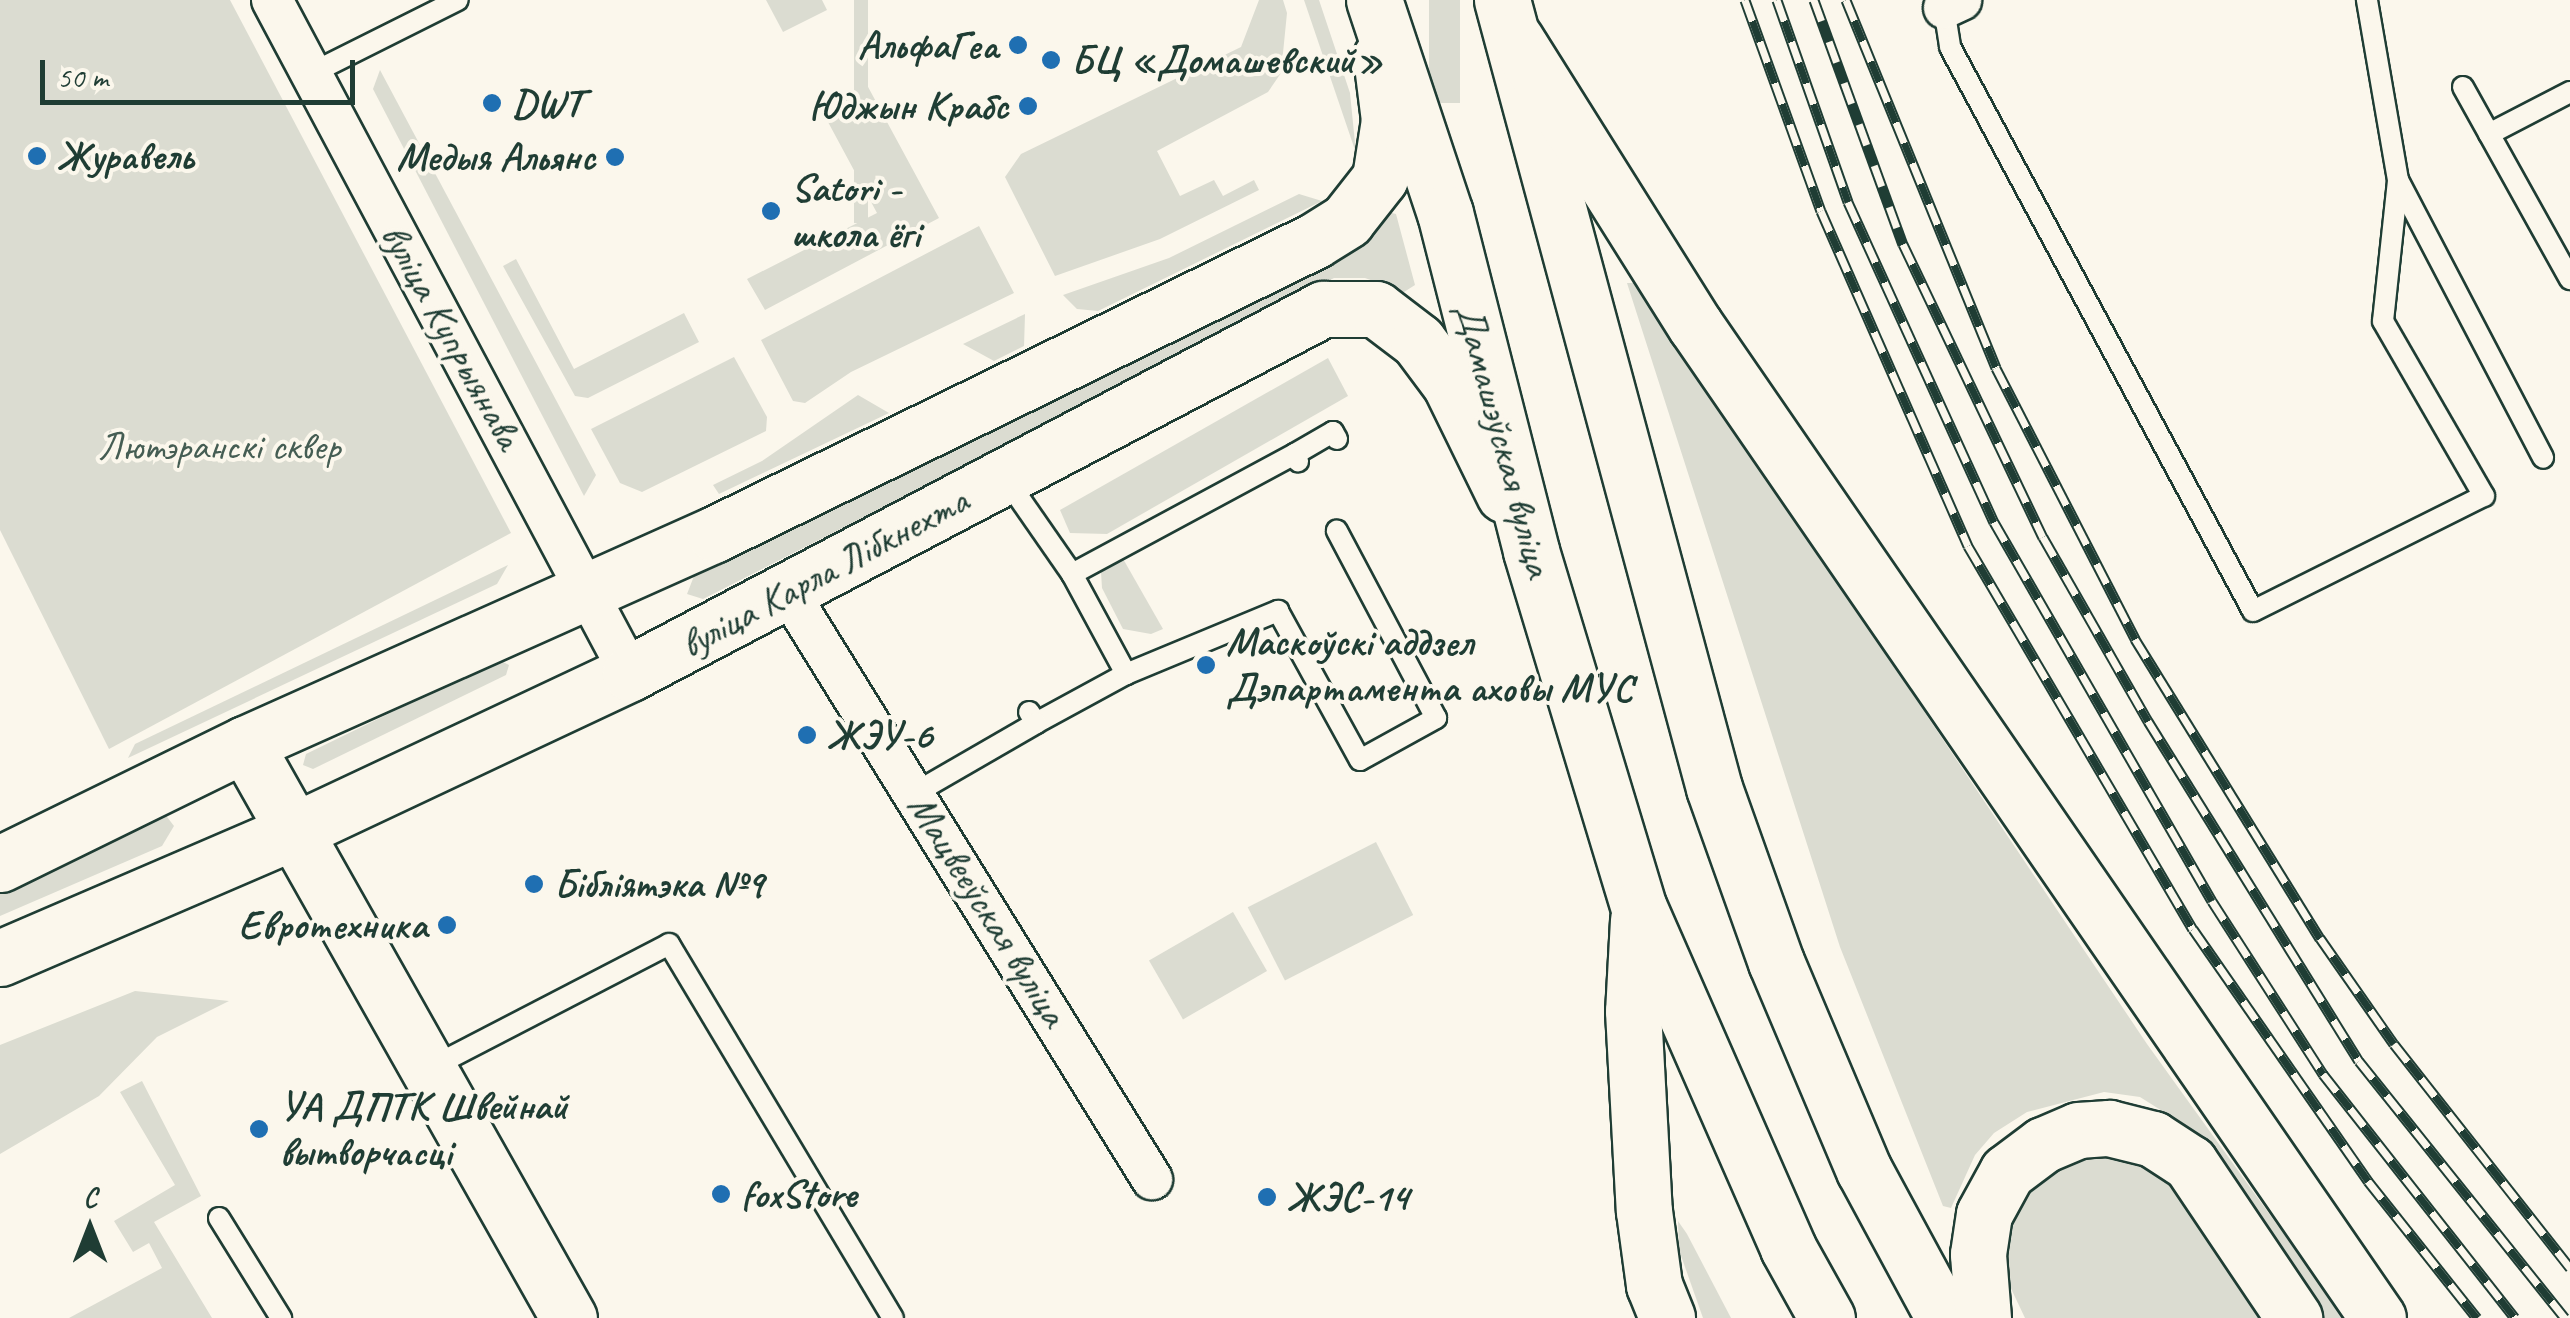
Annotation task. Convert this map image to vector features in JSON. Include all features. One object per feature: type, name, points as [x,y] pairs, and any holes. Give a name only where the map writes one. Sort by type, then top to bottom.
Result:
[{"type":"main road","name":"Дамашэўская вуліца","points":[[1373,0],[1446,213],[1532,551],[1638,908],[1788,1248],[1827,1318]]},
{"type":"main road","name":"вуліца Карла Лібкнехта","points":[[0,864],[245,744],[590,590],[1018,388],[1347,220],[1370,196],[1386,152],[1389,120],[1373,0]]},
{"type":"main road","points":[[1509,20],[1714,788],[1776,962],[1856,1153],[1944,1318]]},
{"type":"main road","points":[[1509,20],[1695,326],[2378,1318]]},
{"type":"main road","name":"вуліца Карла Лібкнехта","points":[[0,958],[292,832],[630,673],[1323,310],[1376,309],[1418,341],[1450,384],[1532,551]]},
{"type":"main road","points":[[245,744],[424,1070],[569,1318]]},
{"type":"main road","points":[[1638,908],[1633,1011],[1644,1211],[1654,1284],[1667,1318]]},
{"type":"main road","points":[[1982,1318],[1978,1254],[1984,1214],[2007,1172],[2043,1145],[2078,1130],[2108,1128],[2153,1139],[2190,1162],[2294,1318]]},
{"type":"street","name":"вуліца Купрыянава","points":[[272,0],[590,590],[630,673]]},
{"type":"street","name":"Мацвееўская вуліца","points":[[788,592],[1152,1180]]},
{"type":"lane","points":[[310,74],[458,0]]},
{"type":"lane","points":[[1953,4],[1950,47],[2254,610],[2484,496],[2383,320],[2398,180],[2367,0]]},
{"type":"lane","points":[[2463,87],[2570,279]]},
{"type":"lane","points":[[2489,134],[2570,92]]},
{"type":"lane","points":[[2398,180],[2543,458]]},
{"type":"lane","points":[[1072,574],[1324,444]]},
{"type":"lane","points":[[1005,477],[1072,574],[1126,674]]},
{"type":"lane","points":[[915,793],[1033,718],[1278,610],[1360,760],[1436,718],[1337,532]]},
{"type":"lane","points":[[424,1070],[669,944],[893,1318]]},
{"type":"lane","points":[[218,1218],[281,1318]]},
{"type":"green space","name":"Лютэранскі сквер","points":[[0,0],[230,0],[511,533],[109,749],[0,530]]},
{"type":"green space","points":[[766,0],[822,0],[827,10],[783,32]]},
{"type":"green space","points":[[854,0],[868,0],[868,223],[854,223]]},
{"type":"green space","points":[[1259,0],[1283,0],[1287,13],[1281,73],[1268,92],[1157,151],[1180,196],[1214,180],[1223,196],[1254,180],[1259,190],[1160,239],[1055,276],[1005,177],[1021,154],[1241,47]]},
{"type":"green space","points":[[1304,0],[1319,0],[1350,93],[1356,153]]},
{"type":"green space","points":[[1429,0],[1460,0],[1460,103],[1429,103]]},
{"type":"green space","points":[[380,70],[596,475],[584,496],[373,89]]},
{"type":"green space","points":[[867,85],[939,218],[765,310],[747,279],[877,213],[821,109]]},
{"type":"green space","points":[[1299,194],[1322,201],[1098,311],[1077,309],[1063,295],[1169,258]]},
{"type":"green space","points":[[1388,212],[1396,214],[1415,285],[1404,292],[1365,278],[1334,278],[703,599],[687,594],[694,576],[1355,241]]},
{"type":"green space","points":[[979,226],[1014,293],[851,372],[805,403],[793,401],[761,340]]},
{"type":"green space","points":[[516,259],[574,369],[684,313],[699,342],[588,398],[575,396],[503,266]]},
{"type":"green space","points":[[1627,283],[1637,283],[2147,1044],[2344,1318],[2323,1318],[2186,1126],[2140,1097],[2104,1092],[2027,1112],[1994,1133],[1975,1155],[1951,1208],[1943,1206],[1840,947]]},
{"type":"green space","points":[[1025,314],[1024,346],[994,361],[963,344]]},
{"type":"green space","points":[[734,357],[767,417],[766,431],[642,492],[620,483],[591,429]]},
{"type":"green space","points":[[1328,358],[1348,396],[1107,534],[1070,533],[1060,510]]},
{"type":"green space","points":[[858,395],[889,413],[719,494],[713,485],[762,461]]},
{"type":"green space","points":[[1122,557],[1163,629],[1151,634],[1123,629],[1102,588],[1101,572]]},
{"type":"green space","points":[[508,565],[497,584],[128,758],[135,744]]},
{"type":"green space","points":[[499,660],[509,665],[506,675],[313,769],[303,765],[306,754]]},
{"type":"green space","points":[[164,813],[174,826],[162,846],[0,916],[0,884]]},
{"type":"green space","points":[[1376,842],[1413,915],[1285,980],[1248,907]]},
{"type":"green space","points":[[1233,912],[1267,971],[1183,1019],[1149,960]]},
{"type":"green space","points":[[135,991],[229,1001],[157,1037],[99,1096],[0,1154],[0,1045]]},
{"type":"green space","points":[[142,1081],[201,1196],[154,1222],[212,1318],[69,1318],[162,1268],[149,1243],[133,1252],[114,1221],[175,1185],[120,1092]]},
{"type":"green space","points":[[2073,1150],[2138,1161],[2175,1185],[2266,1318],[2025,1318],[2006,1278],[2004,1207]]},
{"type":"green space","points":[[1678,1221],[1731,1318],[1703,1318],[1679,1250]]},
{"type":"railway","points":[[1745,0],[1821,211],[1968,546],[2193,929],[2368,1181],[2477,1318]]},
{"type":"railway","points":[[1777,0],[1848,202],[1994,522],[2212,901],[2323,1074],[2515,1318]]},
{"type":"railway","points":[[1814,0],[1903,244],[2043,537],[2148,721],[2359,1061],[2565,1318]]},
{"type":"railway","points":[[1846,0],[1996,368],[2135,639],[2320,938],[2394,1044],[2570,1268]]},
{"type":"place","name":"АльфаГеа","points":[[1018,45]]},
{"type":"place","name":"БЦ «Домашевский»","points":[[1051,60]]},
{"type":"place","name":"DWT","points":[[492,103]]},
{"type":"place","name":"Юджын Крабс","points":[[1028,106]]},
{"type":"place","name":"Журавель","points":[[37,156]]},
{"type":"place","name":"Медыя Альянс","points":[[615,157]]},
{"type":"place","name":"Satori - школа ёгі","points":[[771,211]]},
{"type":"place","name":"Маскоўскі аддзел Дэпартамента аховы МУС","points":[[1206,665]]},
{"type":"place","name":"ЖЭУ-6","points":[[807,735]]},
{"type":"place","name":"Бібліятэка №9","points":[[534,884]]},
{"type":"place","name":"Евротехника","points":[[447,925]]},
{"type":"place","name":"УА ДПТК Швейнай вытворчасці","points":[[259,1129]]},
{"type":"place","name":"foxStore","points":[[721,1194]]},
{"type":"place","name":"ЖЭС-14","points":[[1267,1197]]}]
